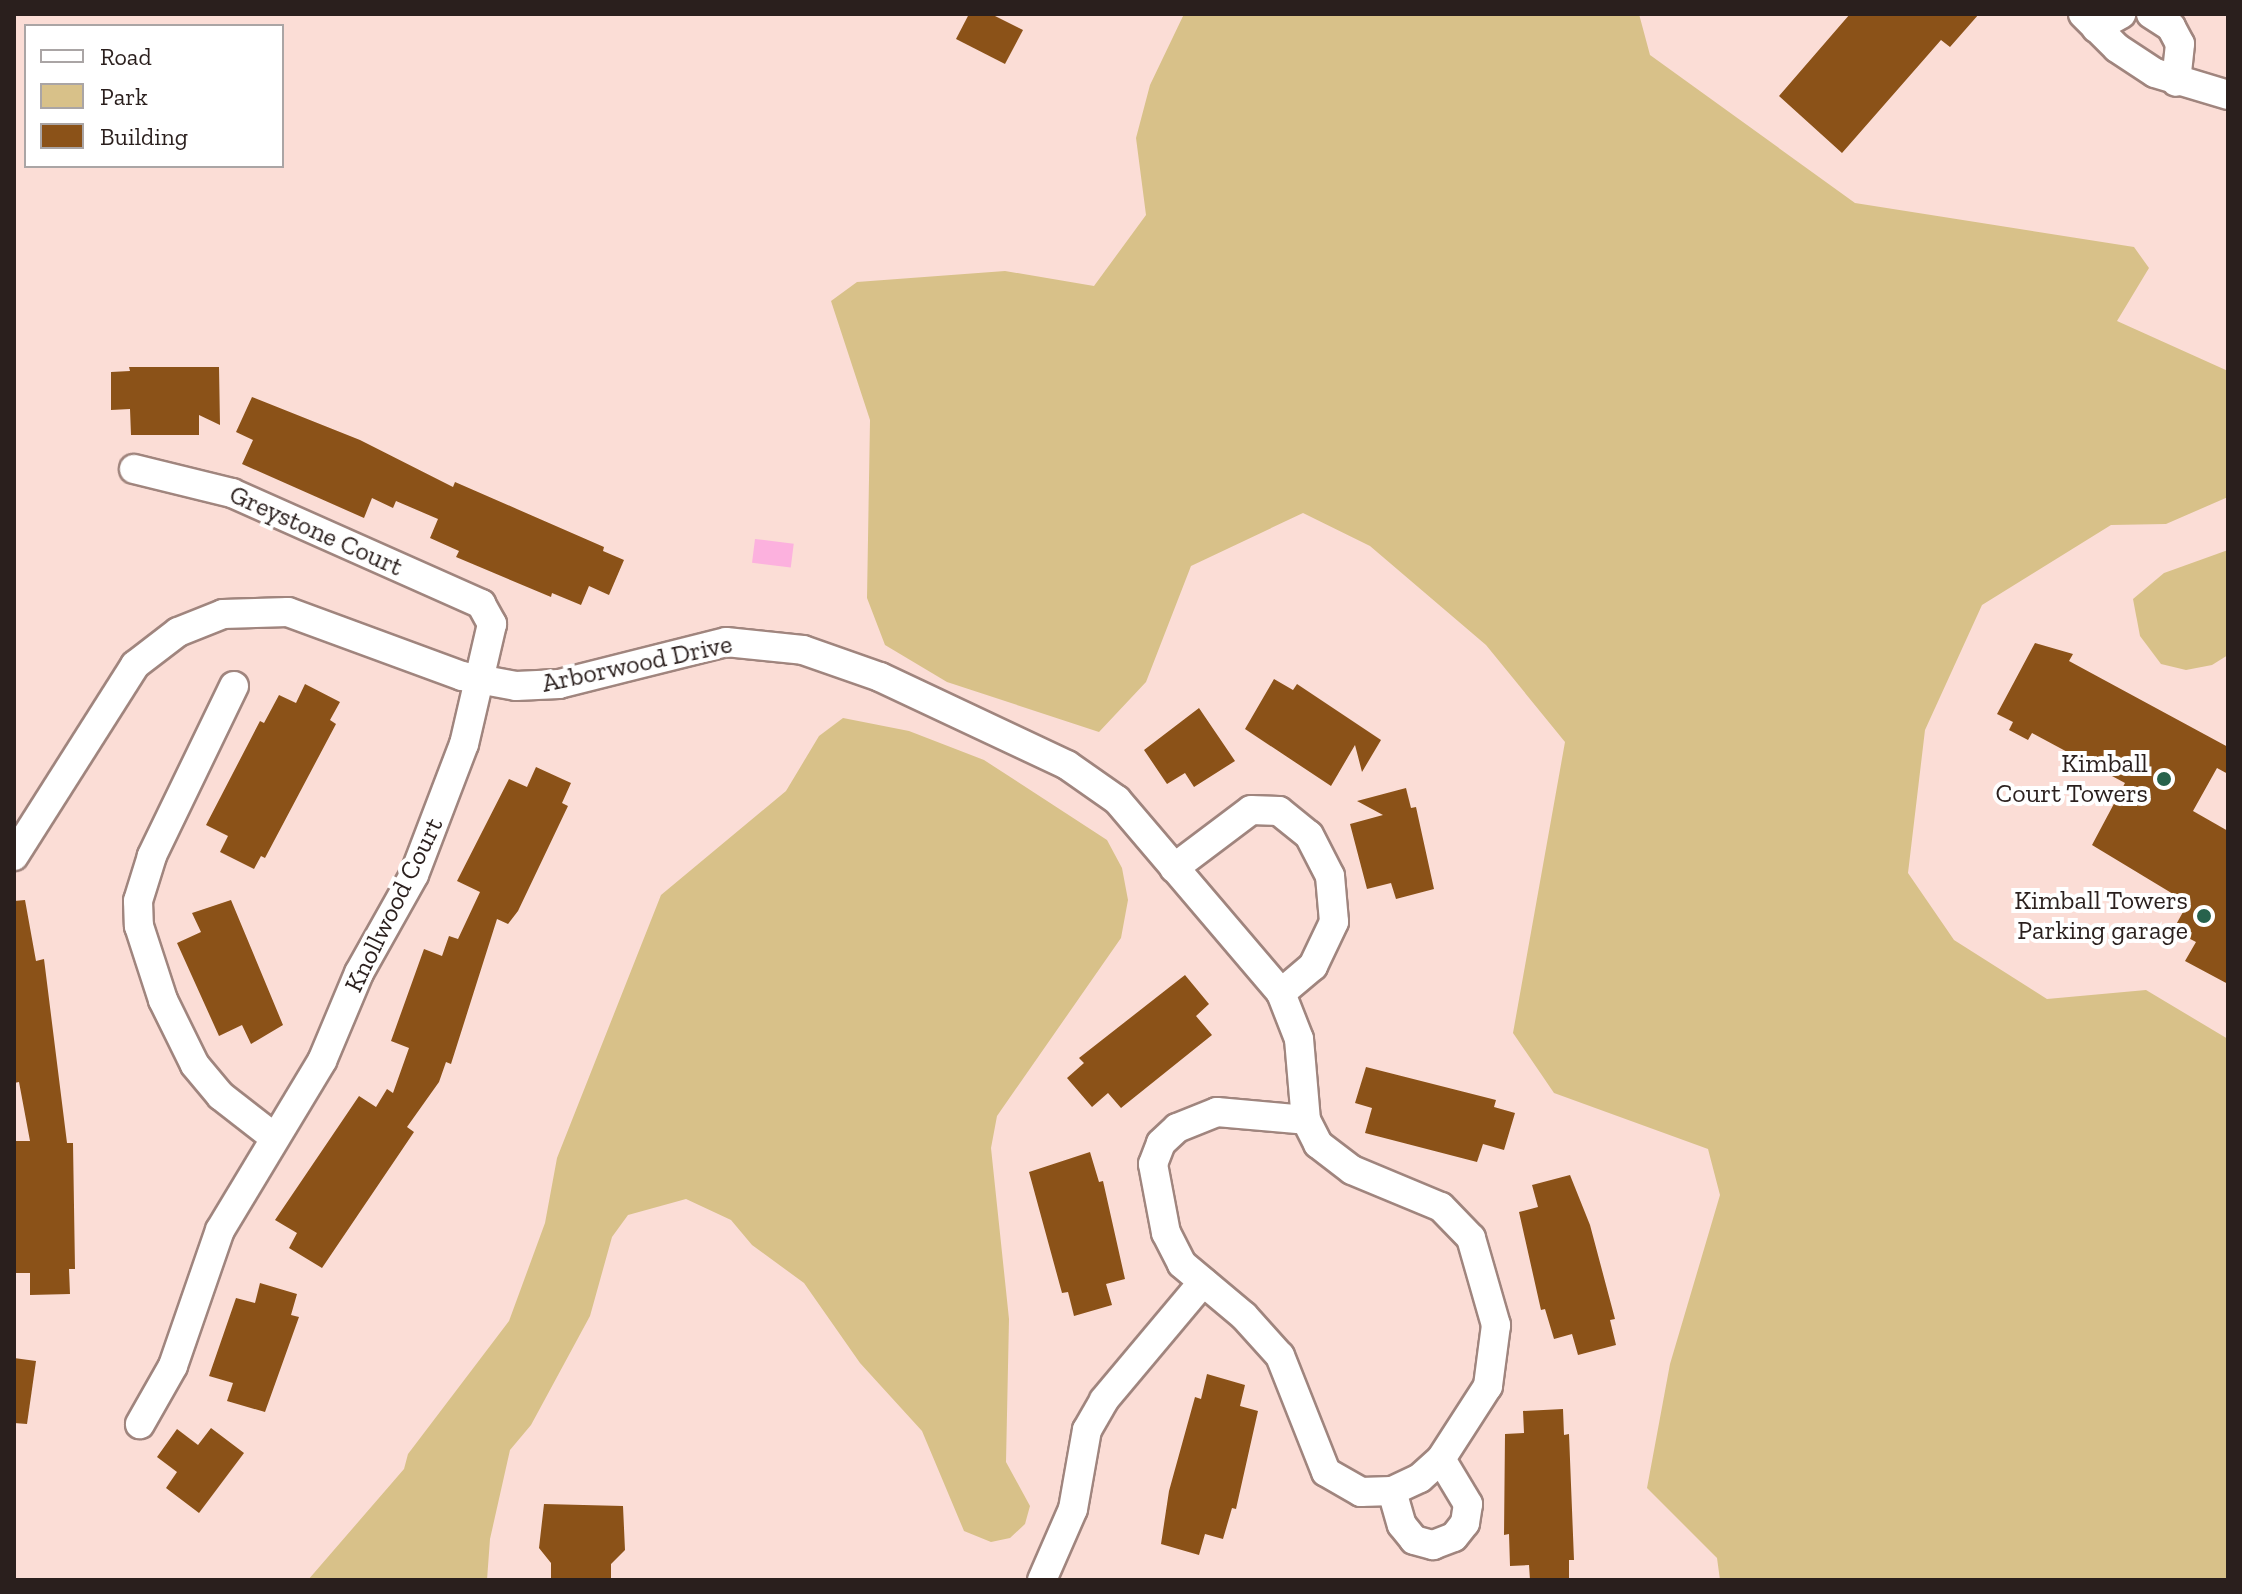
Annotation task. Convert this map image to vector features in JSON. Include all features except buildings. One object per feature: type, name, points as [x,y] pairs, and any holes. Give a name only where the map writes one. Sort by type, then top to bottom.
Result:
[{"type":"street","points":[[2089,21],[2121,14]]},
{"type":"street","points":[[2151,14],[2171,27],[2180,44],[2176,82]]},
{"type":"street","points":[[2089,21],[2136,62],[2176,82],[2228,95]]},
{"type":"street","name":"Greystone Court","points":[[134,469],[179,476],[232,493],[481,604],[490,613]]},
{"type":"street","name":"Arborwood Drive","points":[[14,856],[66,781],[122,681],[151,651],[192,624],[239,611],[281,610],[479,680],[526,687],[559,684],[726,642],[821,655],[880,677],[1080,772],[1117,800],[1281,993],[1302,1052],[1306,1120]]},
{"type":"street","name":"Knollwood Court","points":[[140,1424],[173,1366],[220,1230],[322,1061],[359,973],[414,875],[452,782],[479,680],[490,613]]},
{"type":"street","points":[[234,686],[152,856],[141,886],[138,916],[163,1000],[190,1057],[221,1096],[275,1138]]},
{"type":"street","points":[[1174,868],[1251,810],[1279,811],[1303,828],[1330,876],[1334,922],[1313,966],[1281,993]]},
{"type":"street","points":[[1211,1113],[1306,1120],[1318,1144],[1335,1159],[1441,1207],[1475,1245],[1493,1308],[1494,1365],[1480,1405],[1441,1459],[1420,1478],[1392,1491],[1356,1491],[1326,1472],[1280,1356],[1251,1323],[1203,1282],[1177,1257],[1166,1233],[1152,1169],[1161,1143],[1184,1124],[1211,1113]]},
{"type":"street","points":[[1042,1580],[1073,1509],[1087,1430],[1104,1400],[1203,1282]]},
{"type":"street","points":[[1392,1491],[1402,1525],[1411,1538],[1433,1545],[1454,1537],[1465,1523],[1468,1504],[1441,1459]]},
{"type":"green space","points":[[1184,14],[1639,14],[1650,55],[1855,203],[2134,247],[2149,268],[2117,321],[2228,371],[2228,497],[2166,524],[2111,525],[1982,605],[1925,730],[1908,873],[1954,940],[2047,999],[2146,990],[2228,1039],[2228,1580],[1720,1580],[1717,1558],[1647,1488],[1670,1364],[1720,1195],[1708,1149],[1554,1093],[1513,1033],[1565,742],[1486,645],[1370,546],[1303,513],[1191,566],[1146,682],[1099,732],[947,682],[885,645],[867,598],[870,420],[831,301],[857,282],[1005,271],[1094,286],[1146,215],[1136,138],[1150,85]]},
{"type":"green space","points":[[2228,550],[2228,655],[2212,665],[2186,670],[2161,664],[2140,636],[2133,599],[2164,573]]},
{"type":"green space","points":[[843,718],[909,731],[984,760],[1107,840],[1122,868],[1128,900],[1121,938],[997,1116],[991,1148],[1009,1319],[1006,1462],[1030,1506],[1025,1524],[1010,1538],[991,1542],[964,1531],[922,1431],[860,1363],[804,1283],[752,1245],[731,1220],[686,1199],[628,1215],[612,1237],[590,1316],[531,1425],[510,1450],[490,1539],[487,1580],[308,1580],[404,1469],[408,1454],[509,1321],[545,1223],[557,1158],[661,895],[786,791],[819,736]]},
{"type":"shaded area","points":[[755,539],[794,544],[791,568],[752,563]]},
{"type":"place","name":"Kimball Court Towers","points":[[2164,779]]},
{"type":"place","name":"Kimball Towers Parking garage","points":[[2204,916]]}]
